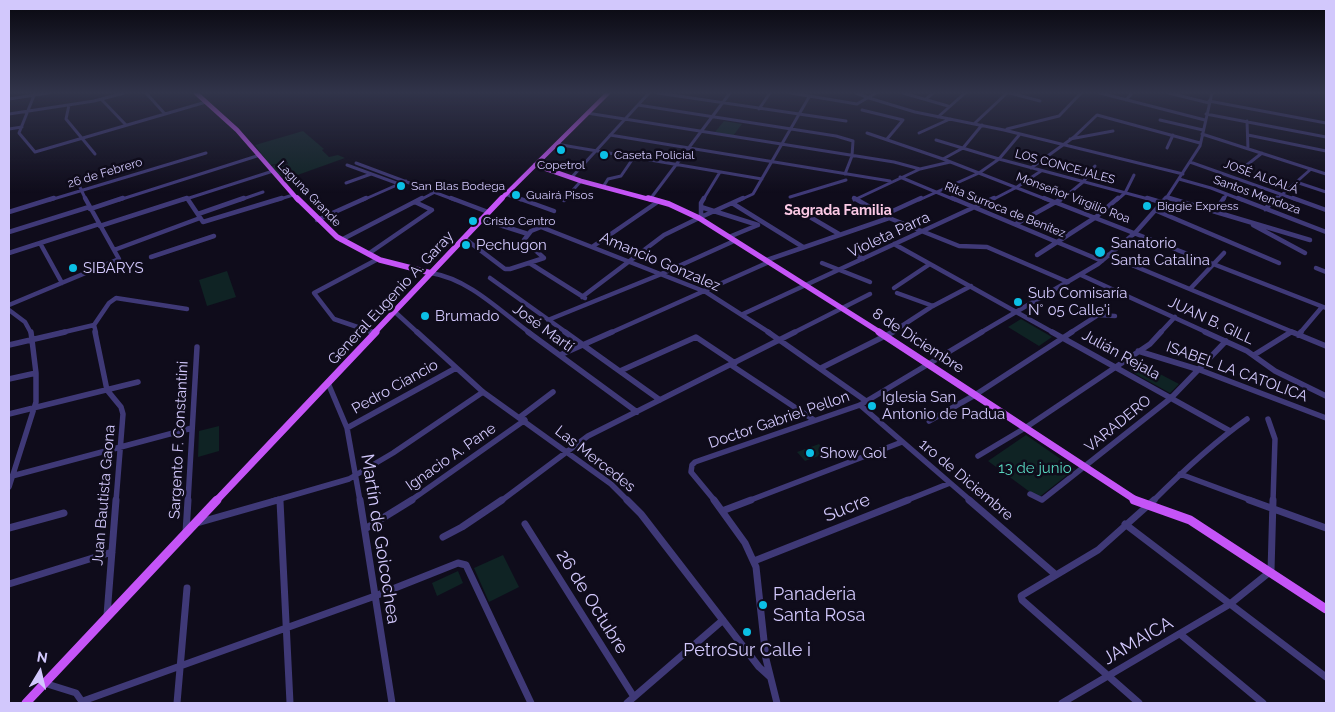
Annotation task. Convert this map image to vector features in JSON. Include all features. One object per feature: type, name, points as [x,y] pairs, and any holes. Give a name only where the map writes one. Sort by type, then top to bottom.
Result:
[{"type":"main road","name":"Laguna Grande","points":[[233,126],[260,155],[293,195],[317,220],[341,240],[378,259],[431,273]]},
{"type":"main road","name":"General Eugenio A. Garay","points":[[26,703],[197,524],[481,219],[574,126]]},
{"type":"main road","name":"8 de Diciembre","points":[[535,164],[571,178],[651,198],[680,208],[700,218],[928,363],[1132,499],[1190,520],[1272,571],[1326,609]]},
{"type":"street","points":[[72,126],[95,154]]},
{"type":"street","points":[[22,127],[19,133],[35,152],[122,126]]},
{"type":"street","points":[[571,178],[617,126]]},
{"type":"street","points":[[667,126],[907,165],[920,169]]},
{"type":"street","points":[[651,198],[705,126]]},
{"type":"street","points":[[772,126],[836,136],[853,141],[852,156],[845,174]]},
{"type":"street","points":[[582,297],[664,235],[753,194],[792,126]]},
{"type":"street","points":[[887,139],[896,126]]},
{"type":"street","points":[[919,133],[934,126]]},
{"type":"street","points":[[944,159],[963,148],[981,126]]},
{"type":"street","points":[[987,126],[1183,174]]},
{"type":"street","points":[[1004,130],[1019,126]]},
{"type":"street","points":[[1031,168],[1059,150],[1063,144],[1086,126]]},
{"type":"street","points":[[1139,126],[1200,143]]},
{"type":"street","points":[[1182,126],[1326,174]]},
{"type":"street","name":"Doctor Gabriel Pellon","points":[[777,703],[766,659],[753,555],[691,472],[690,468],[695,462],[860,405],[928,363],[1081,275],[1102,261],[1135,233],[1164,203],[1200,143],[1203,126]]},
{"type":"street","points":[[1247,126],[1248,149]]},
{"type":"street","points":[[1269,126],[1326,137]]},
{"type":"street","points":[[9,129],[22,127]]},
{"type":"street","points":[[1070,139],[1113,130]]},
{"type":"street","name":"Monseñor Virgilio Roa","points":[[867,133],[944,159],[1324,308]]},
{"type":"street","points":[[610,134],[891,181]]},
{"type":"street","name":"LOS CONCEJALES","points":[[884,215],[979,173],[999,159],[1020,134]]},
{"type":"street","points":[[1167,148],[1172,135]]},
{"type":"street","points":[[1248,135],[1326,152]]},
{"type":"street","name":"LOS CONCEJALES","points":[[936,140],[1041,171],[1164,203]]},
{"type":"street","points":[[556,144],[762,179]]},
{"type":"street","name":"26 de Febrero","points":[[9,212],[206,153]]},
{"type":"street","points":[[1243,168],[1262,153]]},
{"type":"street","points":[[9,232],[260,155]]},
{"type":"street","points":[[603,187],[606,180],[621,176],[634,157]]},
{"type":"street","points":[[950,162],[920,169],[853,199],[889,218],[923,232],[963,247],[982,246],[1068,282]]},
{"type":"street","name":"JOSÉ ALCALÁ","points":[[1190,162],[1326,210]]},
{"type":"street","points":[[356,163],[488,212]]},
{"type":"street","points":[[347,165],[399,184]]},
{"type":"street","points":[[1016,224],[1057,203],[1083,182],[1095,166]]},
{"type":"street","points":[[1265,209],[1311,169]]},
{"type":"street","name":"Violeta Parra","points":[[743,314],[975,208],[1017,187],[1041,171]]},
{"type":"street","points":[[9,253],[273,172]]},
{"type":"street","points":[[346,184],[371,174],[383,172]]},
{"type":"street","points":[[700,218],[701,206],[720,172]]},
{"type":"street","points":[[790,197],[846,181],[831,172]]},
{"type":"street","points":[[1037,255],[1096,218],[1124,193],[1134,175]]},
{"type":"street","name":"Rita Surroca de Benítez","points":[[900,178],[1016,224],[1102,261]]},
{"type":"street","name":"Santos Mendoza","points":[[1179,179],[1227,194],[1326,232]]},
{"type":"street","points":[[9,305],[115,262],[119,258],[99,225],[81,191],[78,181]]},
{"type":"street","points":[[317,220],[406,181]]},
{"type":"street","points":[[564,200],[582,181]]},
{"type":"street","points":[[1296,182],[1326,192]]},
{"type":"street","points":[[114,250],[263,192]]},
{"type":"street","points":[[341,240],[435,192]]},
{"type":"street","points":[[505,194],[554,211]]},
{"type":"street","points":[[1214,211],[1227,194]]},
{"type":"street","points":[[186,198],[204,222],[293,195]]},
{"type":"street","points":[[1168,198],[1310,240]]},
{"type":"street","points":[[592,247],[659,201]]},
{"type":"street","points":[[368,254],[432,210],[415,202]]},
{"type":"street","points":[[732,203],[803,247]]},
{"type":"street","points":[[701,206],[758,225]]},
{"type":"street","points":[[798,210],[839,234]]},
{"type":"street","points":[[1157,211],[1279,263]]},
{"type":"street","points":[[560,355],[706,292],[768,261],[839,234],[889,218]]},
{"type":"street","name":"Amancio Gonzalez","points":[[481,219],[528,234],[536,227],[541,227],[706,292],[743,314],[866,401]]},
{"type":"street","points":[[1244,220],[1305,253]]},
{"type":"street","points":[[548,320],[659,275],[763,222]]},
{"type":"street","points":[[464,238],[505,269],[530,264],[544,258],[524,240],[528,234]]},
{"type":"street","points":[[151,257],[214,236]]},
{"type":"street","points":[[40,243],[62,283]]},
{"type":"street","name":"Julián Rejala","points":[[894,244],[1063,336],[1230,431]]},
{"type":"street","points":[[852,252],[863,259]]},
{"type":"street","points":[[1190,289],[1224,253]]},
{"type":"street","points":[[1108,255],[1326,346]]},
{"type":"street","points":[[375,333],[334,319],[314,293],[378,259]]},
{"type":"street","points":[[822,263],[870,282]]},
{"type":"street","points":[[530,264],[590,303]]},
{"type":"street","points":[[894,288],[930,264]]},
{"type":"street","points":[[1316,268],[1326,272]]},
{"type":"street","name":"José Martí","points":[[431,273],[443,275],[462,283],[637,412]]},
{"type":"street","name":"JUAN B. GILL","points":[[1081,275],[1226,341],[1254,355],[1275,371],[1326,396]]},
{"type":"street","points":[[490,278],[660,400]]},
{"type":"street","points":[[821,368],[886,336],[933,306],[971,286]]},
{"type":"street","points":[[898,293],[933,306]]},
{"type":"street","points":[[443,537],[477,518],[565,450],[588,436],[844,309],[870,294]]},
{"type":"street","points":[[9,345],[94,325],[109,303],[116,298],[187,309]]},
{"type":"street","points":[[1298,334],[1324,308]]},
{"type":"street","points":[[9,310],[25,322],[31,330],[36,373],[35,407],[9,487]]},
{"type":"street","name":"Las Mercedes","points":[[395,312],[483,392],[611,484],[641,514],[770,678]]},
{"type":"street","points":[[929,421],[975,395],[1098,315],[1115,316]]},
{"type":"street","points":[[978,456],[1025,428],[1117,367],[1154,340],[1175,317]]},
{"type":"street","name":"Juan Bautista Gaona","points":[[94,325],[107,390],[122,410],[123,431],[120,447],[106,618]]},
{"type":"street","points":[[1254,355],[1292,332]]},
{"type":"street","points":[[620,371],[696,337],[814,420]]},
{"type":"street","name":"VARADERO","points":[[1030,494],[1042,500],[1086,467],[1171,398],[1226,341]]},
{"type":"street","name":"Sargento F. Constantini","points":[[186,535],[197,347]]},
{"type":"street","name":"ISABEL LA CATOLICA","points":[[1138,351],[1200,370],[1326,418]]},
{"type":"street","name":"Pedro Ciancio","points":[[347,428],[456,368]]},
{"type":"street","points":[[9,379],[36,373]]},
{"type":"street","points":[[9,414],[138,382]]},
{"type":"street","name":"Martín de Goicochea","points":[[328,383],[347,428],[392,703]]},
{"type":"street","points":[[197,524],[344,482],[393,453],[483,392]]},
{"type":"street","name":"Ignacio A. Pane","points":[[365,529],[403,506],[522,419],[553,392]]},
{"type":"street","name":"1ro de Diciembre","points":[[860,405],[1056,575]]},
{"type":"street","points":[[1139,703],[1021,598],[1098,550],[1125,524],[1148,506],[1180,474],[1230,431],[1247,419]]},
{"type":"street","points":[[1268,419],[1275,439],[1272,571]]},
{"type":"street","points":[[11,476],[192,428]]},
{"type":"street","points":[[722,511],[902,442]]},
{"type":"street","points":[[1180,474],[1326,528]]},
{"type":"street","name":"Sucre","points":[[754,561],[950,483]]},
{"type":"street","points":[[280,501],[290,703]]},
{"type":"street","points":[[188,509],[197,516],[206,513]]},
{"type":"street","points":[[9,528],[64,513]]},
{"type":"street","name":"26 de Octubre","points":[[525,524],[634,697]]},
{"type":"street","points":[[1125,524],[1326,677]]},
{"type":"street","points":[[9,584],[112,552]]},
{"type":"street","points":[[44,684],[76,694],[83,702],[179,668],[285,627],[375,596],[458,563],[466,565],[531,703]]},
{"type":"street","name":"JAMAICA","points":[[1062,703],[1230,604],[1272,571]]},
{"type":"street","points":[[177,703],[187,588]]},
{"type":"street","points":[[627,703],[723,620]]},
{"type":"street","points":[[1180,634],[1263,703]]},
{"type":"green space","points":[[720,126],[740,126],[733,136],[715,132]]},
{"type":"green space","points":[[303,131],[324,149],[322,150],[329,157],[338,155],[345,158],[292,177],[278,175],[271,166],[279,167],[288,164],[288,162],[270,165],[255,145]]},
{"type":"green space","points":[[227,271],[236,297],[207,306],[199,280]]},
{"type":"green space","points":[[1021,319],[1052,337],[1039,346],[1008,327]]},
{"type":"green space","points":[[1139,363],[1179,384],[1170,393],[1130,371]]},
{"type":"green space","points":[[219,426],[219,451],[198,457],[199,431]]},
{"type":"green space","name":"13 de junio","points":[[1026,435],[1075,469],[1038,498],[988,461]]},
{"type":"green space","points":[[819,444],[827,453],[805,461],[797,452]]},
{"type":"green space","points":[[503,555],[519,587],[489,602],[474,568]]},
{"type":"green space","points":[[458,571],[463,583],[437,596],[432,583]]},
{"type":"place","name":"Copetrol","points":[[561,150]]},
{"type":"place","name":"Caseta Policial","points":[[604,155]]},
{"type":"place","name":"San Blas Bodega","points":[[401,186]]},
{"type":"place","name":"Guairá Pisos","points":[[516,195]]},
{"type":"place","name":"Biggie Express","points":[[1147,206]]},
{"type":"place","name":"Cristo Centro","points":[[473,221]]},
{"type":"place","name":"Pechugon","points":[[466,245]]},
{"type":"place","name":"Sanatorio Santa Catalina","points":[[1100,252]]},
{"type":"place","name":"SIBARYS","points":[[73,268]]},
{"type":"place","name":"Sub Comisaría N° 05 Calle'i","points":[[1018,302]]},
{"type":"place","name":"Brumado","points":[[425,316]]},
{"type":"place","name":"Iglesia San Antonio de Padua","points":[[872,406]]},
{"type":"place","name":"Show Gol","points":[[810,453]]},
{"type":"place","name":"Panaderia Santa Rosa","points":[[763,605]]},
{"type":"place","name":"PetroSur Calle i","points":[[747,632]]},
{"type":"district","name":"Sagrada Familia","points":[[838,211]]}]
